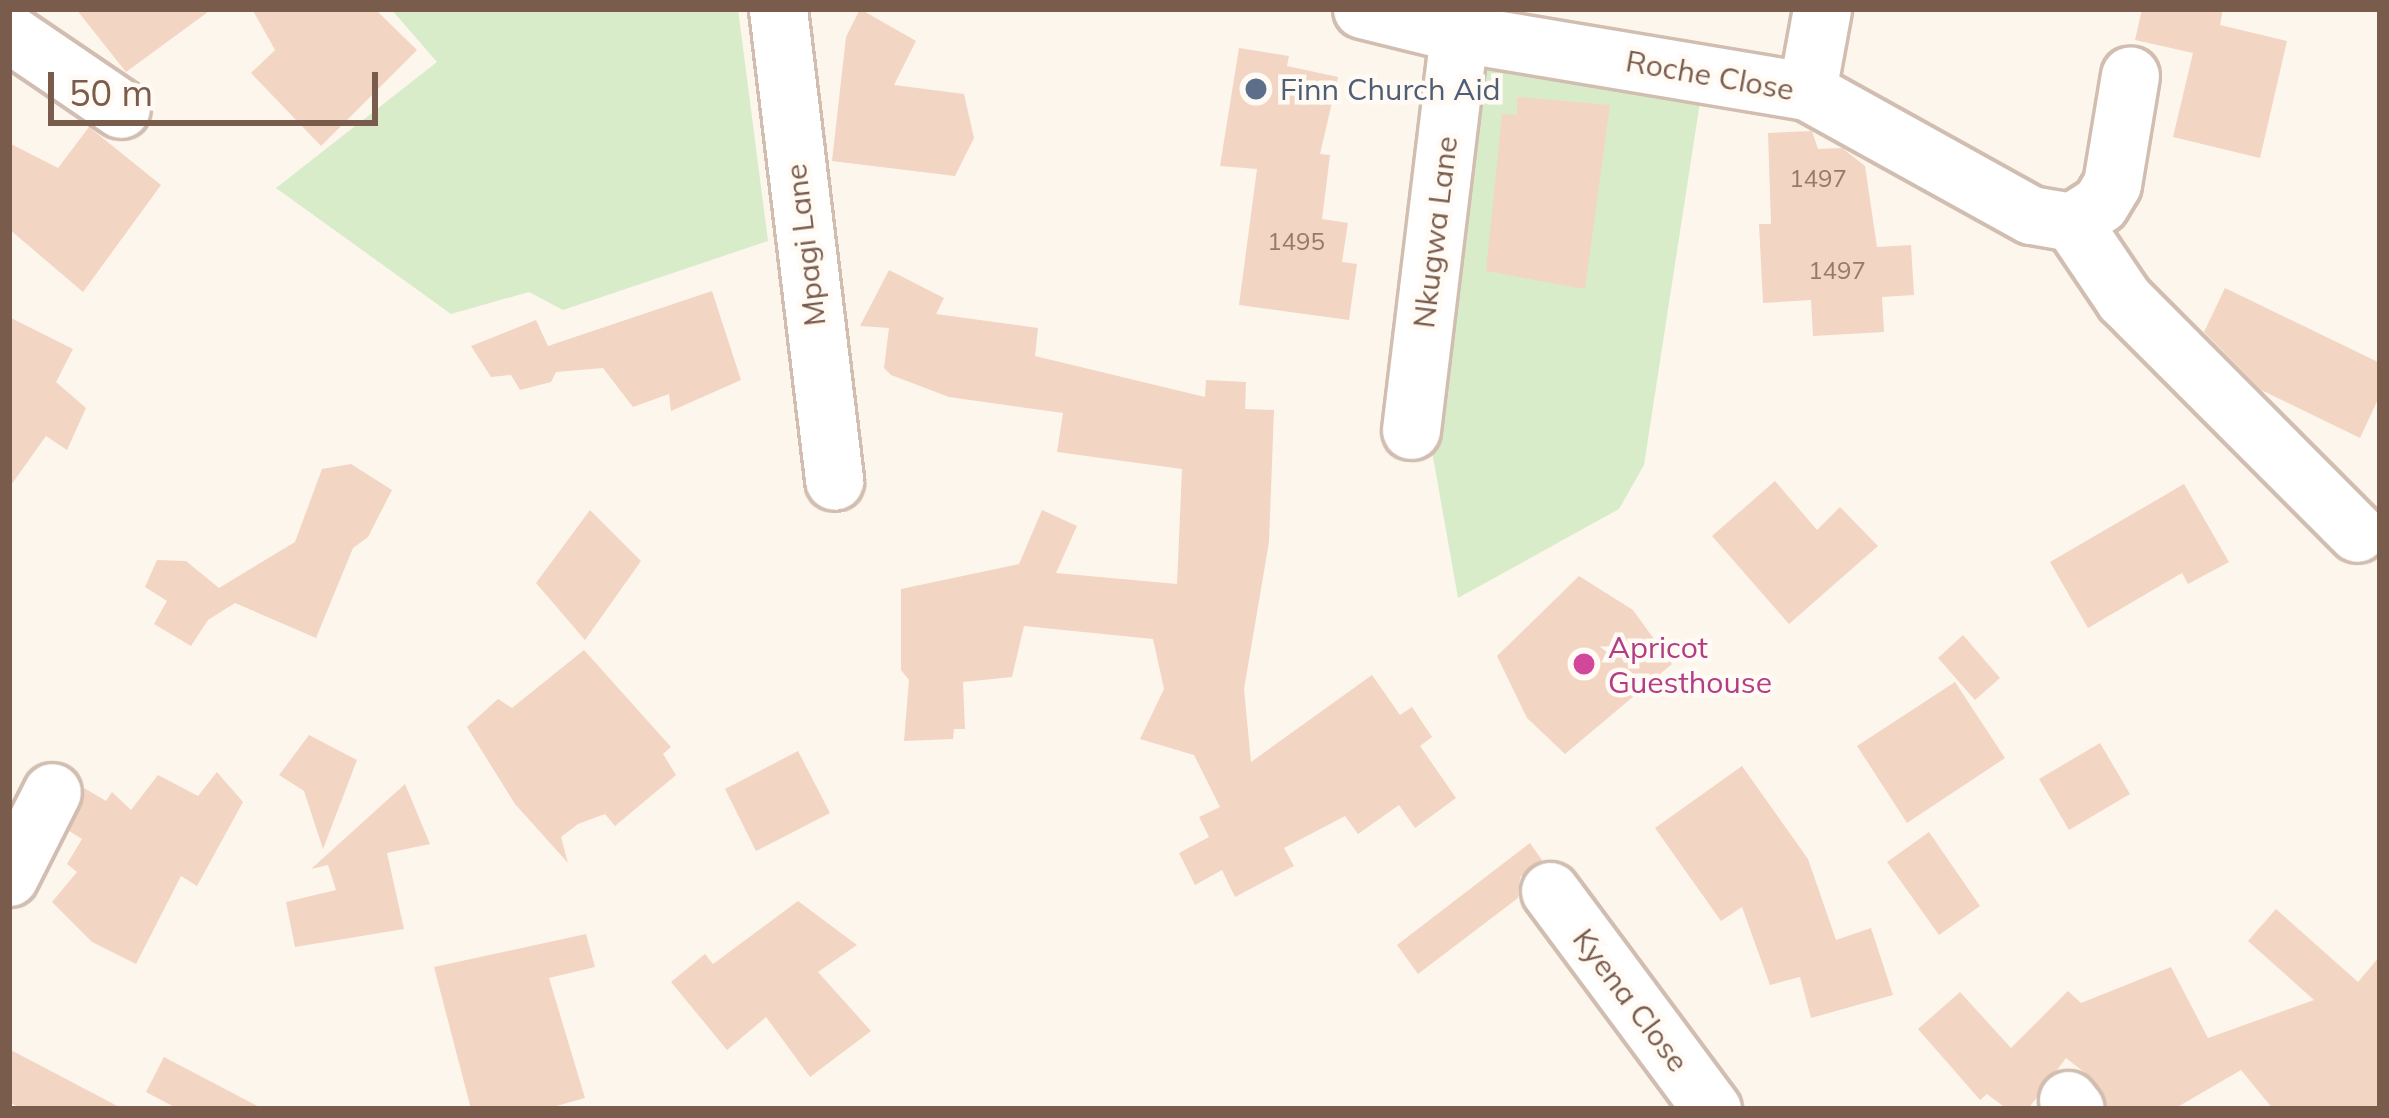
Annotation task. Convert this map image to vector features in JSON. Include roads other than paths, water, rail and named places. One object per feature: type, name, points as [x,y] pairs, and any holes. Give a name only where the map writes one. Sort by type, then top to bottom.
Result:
[{"type":"street","name":"Mpagi Lane","points":[[778,9],[834,481]]},
{"type":"street","name":"Roche Close","points":[[1362,9],[1459,33],[1807,91],[2052,219]]},
{"type":"street","points":[[1807,91],[1822,9]]},
{"type":"street","points":[[9,33],[121,110]]},
{"type":"street","name":"Nkugwa Lane","points":[[1412,430],[1459,33]]},
{"type":"street","points":[[2130,75],[2112,184],[2100,204],[2052,219],[2124,299],[2357,533]]},
{"type":"street","points":[[9,877],[52,792]]},
{"type":"street","name":"Kyena Close","points":[[1550,890],[1712,1109]]},
{"type":"place","name":"Finn Church Aid","points":[[1256,89]]},
{"type":"place","name":"Apricot Guesthouse","points":[[1584,664]]}]
